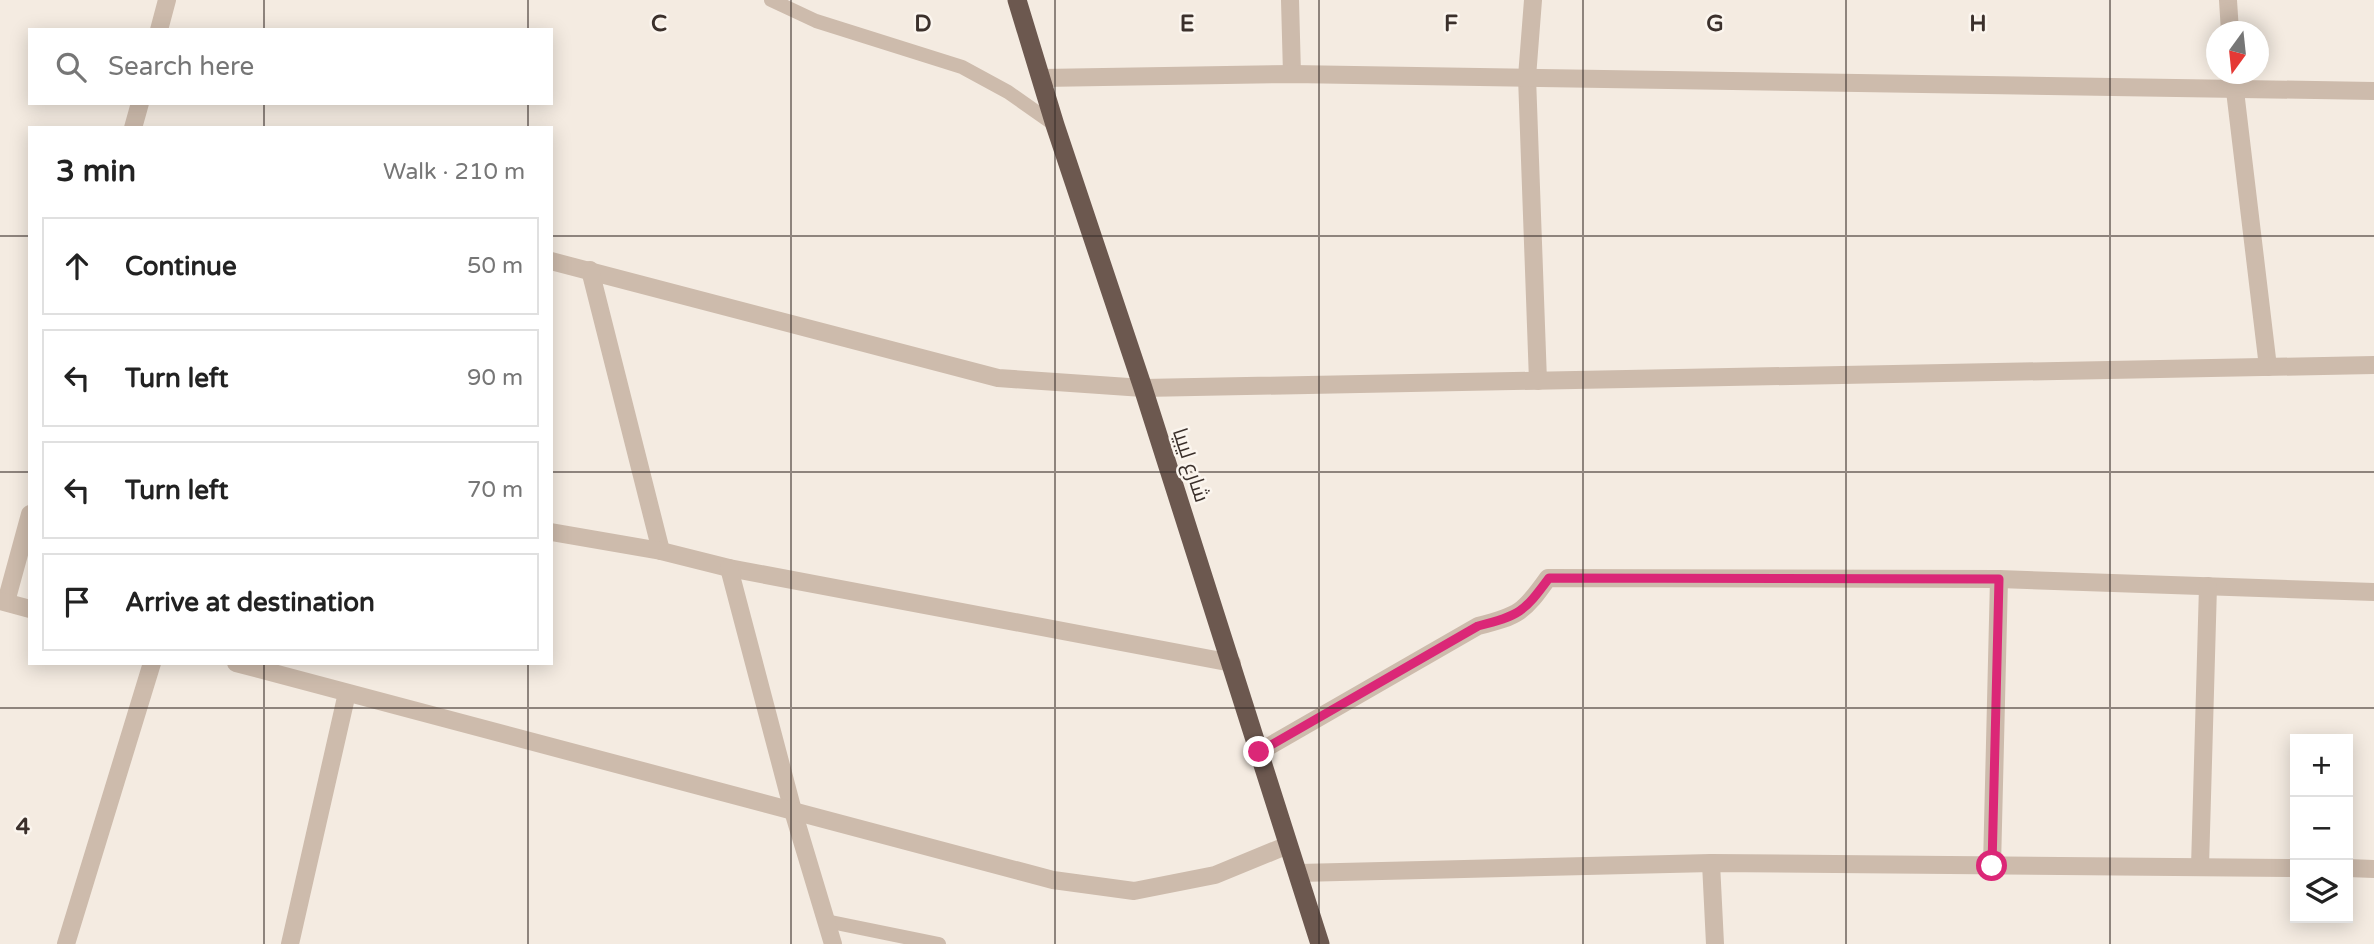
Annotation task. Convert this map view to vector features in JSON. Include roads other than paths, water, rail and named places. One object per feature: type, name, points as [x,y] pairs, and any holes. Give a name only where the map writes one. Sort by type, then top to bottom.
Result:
[{"type":"highway","name":"شارع ليبيا","points":[[1017,0],[1320,944]]},
{"type":"street","points":[[160,28],[167,0]]},
{"type":"street","points":[[1290,0],[1292,74]]},
{"type":"street","points":[[1533,0],[1527,77],[1538,381]]},
{"type":"street","points":[[2228,0],[2229,21]]},
{"type":"street","points":[[1042,78],[1292,74],[2206,81]]},
{"type":"street","points":[[2269,83],[2374,90]]},
{"type":"street","points":[[2234,84],[2269,367]]},
{"type":"street","points":[[134,126],[139,105]]},
{"type":"street","points":[[553,261],[998,378],[1143,388],[2374,365]]},
{"type":"street","points":[[590,270],[661,551]]},
{"type":"street","points":[[28,521],[3,602],[28,608]]},
{"type":"street","points":[[553,532],[661,551],[729,568],[1231,663]]},
{"type":"street","points":[[729,568],[793,811],[833,944]]},
{"type":"street","points":[[1259,752],[1478,626],[1509,619],[1531,603],[1549,578],[1999,579],[2374,592]]},
{"type":"street","points":[[1992,866],[1999,579]]},
{"type":"street","points":[[2200,867],[2208,586]]},
{"type":"street","points":[[66,944],[151,665]]},
{"type":"street","points":[[243,665],[1053,880],[1134,891],[1215,875],[1288,845]]},
{"type":"street","points":[[290,944],[347,693]]},
{"type":"street","points":[[1711,863],[1716,944]]},
{"type":"street","points":[[1298,873],[1711,863],[2290,868]]},
{"type":"street","points":[[2353,868],[2374,869]]},
{"type":"lane","points":[[771,0],[816,21],[962,68],[1008,92],[1055,125]]},
{"type":"lane","points":[[826,921],[939,944]]}]
